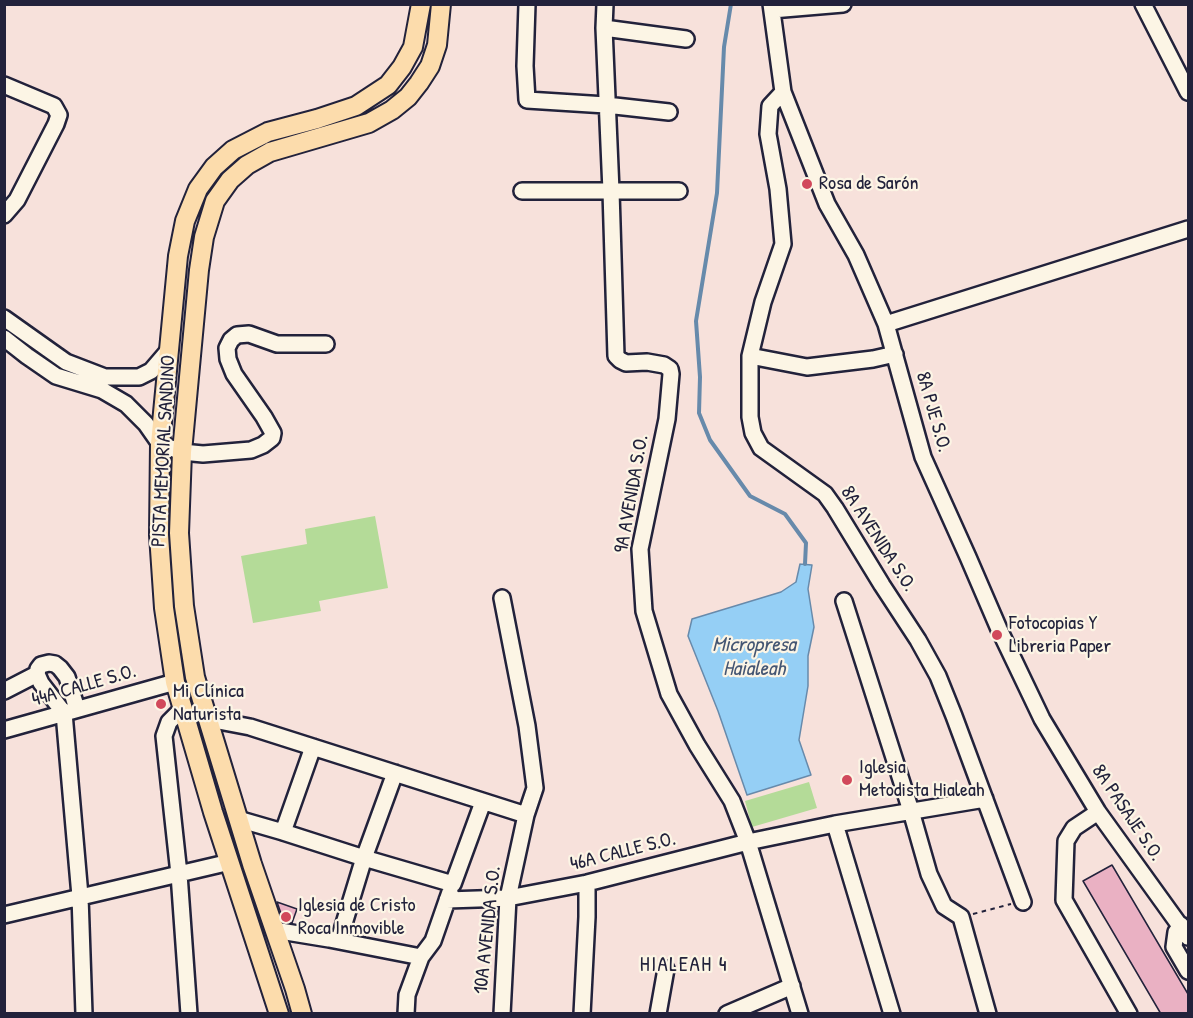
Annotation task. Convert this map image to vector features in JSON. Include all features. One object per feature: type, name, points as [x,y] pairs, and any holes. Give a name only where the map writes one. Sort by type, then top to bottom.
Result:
[{"type":"main road","name":"PISTA MEMORIAL SANDINO","points":[[279,1014],[175,682],[164,608],[159,535],[160,444],[178,256],[186,221],[198,189],[214,167],[233,150],[268,132],[356,106],[388,85],[402,67],[413,47],[421,4]]},
{"type":"main road","name":"PISTA MEMORIAL SANDINO","points":[[302,1014],[252,864],[195,677],[184,606],[179,533],[183,452],[199,270],[204,237],[215,201],[230,180],[247,165],[270,152],[369,123],[393,110],[408,97],[430,66],[436,45],[441,4]]},
{"type":"street","points":[[527,4],[525,66],[527,100],[669,112]]},
{"type":"street","points":[[605,4],[606,105],[611,191]]},
{"type":"street","points":[[783,92],[772,7],[843,4]]},
{"type":"street","points":[[1143,4],[1188,92]]},
{"type":"street","points":[[604,27],[686,39]]},
{"type":"street","points":[[4,85],[54,106],[59,115],[18,200],[5,212]]},
{"type":"street","name":"8A PJE S.O.","points":[[783,92],[827,204],[856,255],[886,324],[922,457],[999,629],[1042,719],[1055,740]]},
{"type":"street","name":"8A AVENIDA S.O.","points":[[783,92],[770,106],[768,134],[778,189],[783,244],[763,302],[750,357],[750,417],[753,433],[761,448],[825,494],[918,640],[938,676],[1023,902]]},
{"type":"street","points":[[522,191],[679,191]]},
{"type":"street","name":"9A AVENIDA S.O.","points":[[611,191],[616,356],[626,363],[647,362],[664,365],[670,369],[671,374],[667,419],[640,549],[644,611],[669,694],[732,801],[748,842],[800,1014]]},
{"type":"street","points":[[886,324],[1188,230]]},
{"type":"street","points":[[4,318],[66,363],[104,384],[146,424],[160,444],[183,452],[204,454],[242,451],[263,445],[272,438],[273,433],[264,417],[234,374],[228,359],[227,348],[231,340],[237,335],[249,334],[277,344],[326,344]]},
{"type":"street","points":[[4,338],[56,376],[104,384],[139,377],[151,371],[169,350]]},
{"type":"street","points":[[750,357],[807,367],[895,354]]},
{"type":"street","name":"10A AVENIDA S.O.","points":[[502,598],[527,726],[535,788],[526,815],[508,898],[502,1014]]},
{"type":"street","points":[[844,601],[911,811],[928,874],[944,906],[961,917],[988,1014]]},
{"type":"street","points":[[70,711],[41,683],[37,674],[41,665],[55,664],[67,677],[70,711],[80,896],[84,1014]]},
{"type":"street","points":[[4,692],[37,674]]},
{"type":"street","name":"44A CALLE S.O.","points":[[4,730],[175,682]]},
{"type":"street","points":[[183,708],[169,722],[164,736],[179,874],[189,1014]]},
{"type":"street","points":[[208,719],[250,727],[526,815]]},
{"type":"street","name":"8A PASAJE S.O.","points":[[1055,740],[1098,812],[1185,931]]},
{"type":"street","points":[[283,832],[313,747]]},
{"type":"street","points":[[339,940],[364,858],[395,773]]},
{"type":"street","name":"46A CALLE S.O.","points":[[447,900],[508,898],[587,883],[748,842],[835,824],[985,799]]},
{"type":"street","points":[[406,1014],[407,995],[421,957],[433,941],[483,802]]},
{"type":"street","points":[[1098,812],[1074,828],[1066,841],[1064,900],[1129,1014]]},
{"type":"street","points":[[238,819],[453,884]]},
{"type":"street","points":[[835,824],[892,1014]]},
{"type":"street","points":[[4,915],[230,862]]},
{"type":"street","points":[[582,1014],[588,916],[587,883]]},
{"type":"street","points":[[274,930],[339,940],[421,957]]},
{"type":"street","points":[[1185,931],[1176,932],[1174,947],[1188,971]]},
{"type":"street","points":[[658,1014],[666,969]]},
{"type":"street","points":[[727,1014],[792,986]]},
{"type":"path","points":[[961,917],[1023,902]]},
{"type":"green space","points":[[375,516],[388,588],[319,601],[321,611],[253,623],[241,556],[307,544],[305,529]]},
{"type":"green space","points":[[809,782],[817,808],[752,827],[745,801]]},
{"type":"water","name":"Micropresa Haialeah","points":[[800,564],[812,565],[808,589],[814,627],[808,656],[808,686],[799,740],[811,775],[747,795],[718,711],[688,636],[692,619],[781,592],[796,582]]},
{"type":"building","points":[[1112,865],[1188,994],[1188,1014],[1161,1014],[1083,881]]},
{"type":"building","points":[[277,902],[297,909],[292,923],[284,922]]},
{"type":"waterway","points":[[731,4],[724,47],[717,193],[696,321],[700,377],[699,413],[710,440],[750,496],[785,514],[806,543],[805,564]]},
{"type":"place","name":"Rosa de Sarón","points":[[807,184]]},
{"type":"place","name":"Fotocopias Y Libreria Paper","points":[[997,635]]},
{"type":"place","name":"Mi Clínica Naturista","points":[[161,704]]},
{"type":"place","name":"Iglesia Metodista Hialeah","points":[[847,780]]},
{"type":"place","name":"Iglesia de Cristo Roca Inmovible","points":[[286,917]]},
{"type":"district","name":"HIALEAH 4","points":[[684,965]]}]
